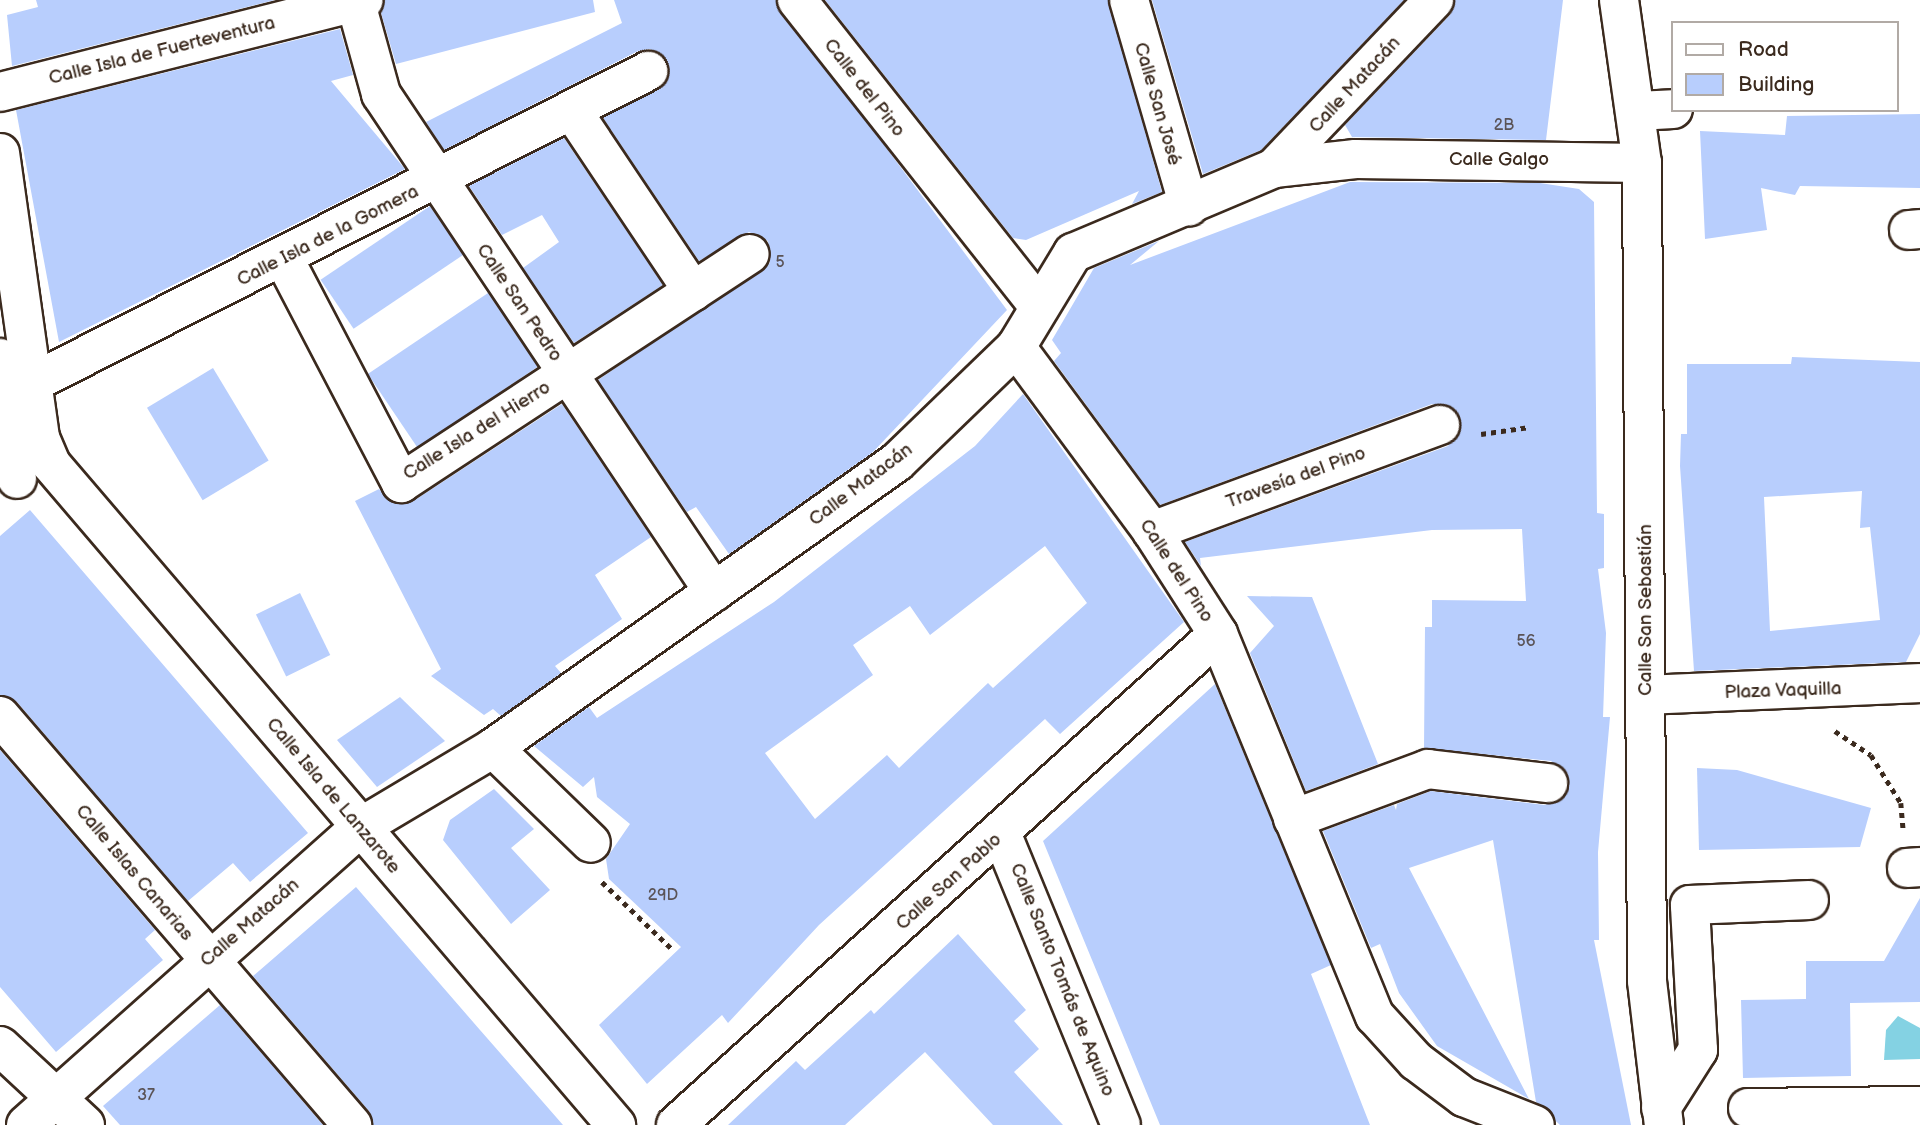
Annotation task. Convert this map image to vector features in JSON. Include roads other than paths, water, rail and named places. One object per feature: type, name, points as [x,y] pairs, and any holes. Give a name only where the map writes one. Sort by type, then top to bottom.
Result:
[{"type":"street","name":"Calle del Pino","points":[[797,0],[1038,305]]},
{"type":"street","name":"Calle San José","points":[[1129,0],[1189,206]]},
{"type":"street","name":"Calle Matacán","points":[[1274,168],[1434,0]]},
{"type":"street","name":"Calle San Sebastián","points":[[1619,0],[1655,110],[1642,163],[1647,981],[1662,1117]]},
{"type":"street","name":"Calle Isla de Fuerteventura","points":[[0,92],[358,1]]},
{"type":"street","name":"Calle San Pedro","points":[[358,1],[381,94],[714,592]]},
{"type":"street","name":"Calle Isla de la Gomera","points":[[19,391],[573,112],[648,71]]},
{"type":"street","points":[[573,112],[693,291]]},
{"type":"street","points":[[0,153],[19,391],[23,479]]},
{"type":"street","name":"Calle Matacán","points":[[26,1125],[359,828],[493,748],[897,463],[1016,346],[1038,305],[1073,253],[1274,168],[1356,159]]},
{"type":"street","name":"Calle Galgo","points":[[1356,159],[1642,163]]},
{"type":"street","name":"Calle Isla del Hierro","points":[[284,259],[401,483],[750,254]]},
{"type":"street","name":"Calle del Pino","points":[[1016,346],[1152,531],[1218,634],[1375,1016],[1416,1061],[1464,1097],[1535,1125]]},
{"type":"street","points":[[0,358],[19,391]]},
{"type":"street","name":"Travesía del Pino","points":[[1152,531],[1440,425]]},
{"type":"street","name":"Calle Isla de Lanzarote","points":[[23,479],[359,828],[616,1125]]},
{"type":"street","name":"Calle San Pablo","points":[[676,1125],[1002,835],[1218,634]]},
{"type":"street","name":"Plaza Vaquilla","points":[[1646,695],[1780,692],[1920,683]]},
{"type":"street","name":"Calle Islas Canarias","points":[[0,716],[352,1125]]},
{"type":"street","points":[[493,748],[591,843]]},
{"type":"street","points":[[1293,819],[1428,769],[1548,783]]},
{"type":"street","name":"Calle Santo Tomás de Aquino","points":[[1002,835],[1121,1125]]},
{"type":"street","name":"Calle San Sebastián","points":[[1662,1117],[1698,1050],[1690,905],[1809,900]]},
{"type":"street","points":[[0,1046],[59,1095],[85,1125]]},
{"type":"street","points":[[1748,1108],[1920,1106]]},
{"type":"water","points":[[1898,1016],[1920,1028],[1920,1059],[1884,1060],[1886,1030]]}]
